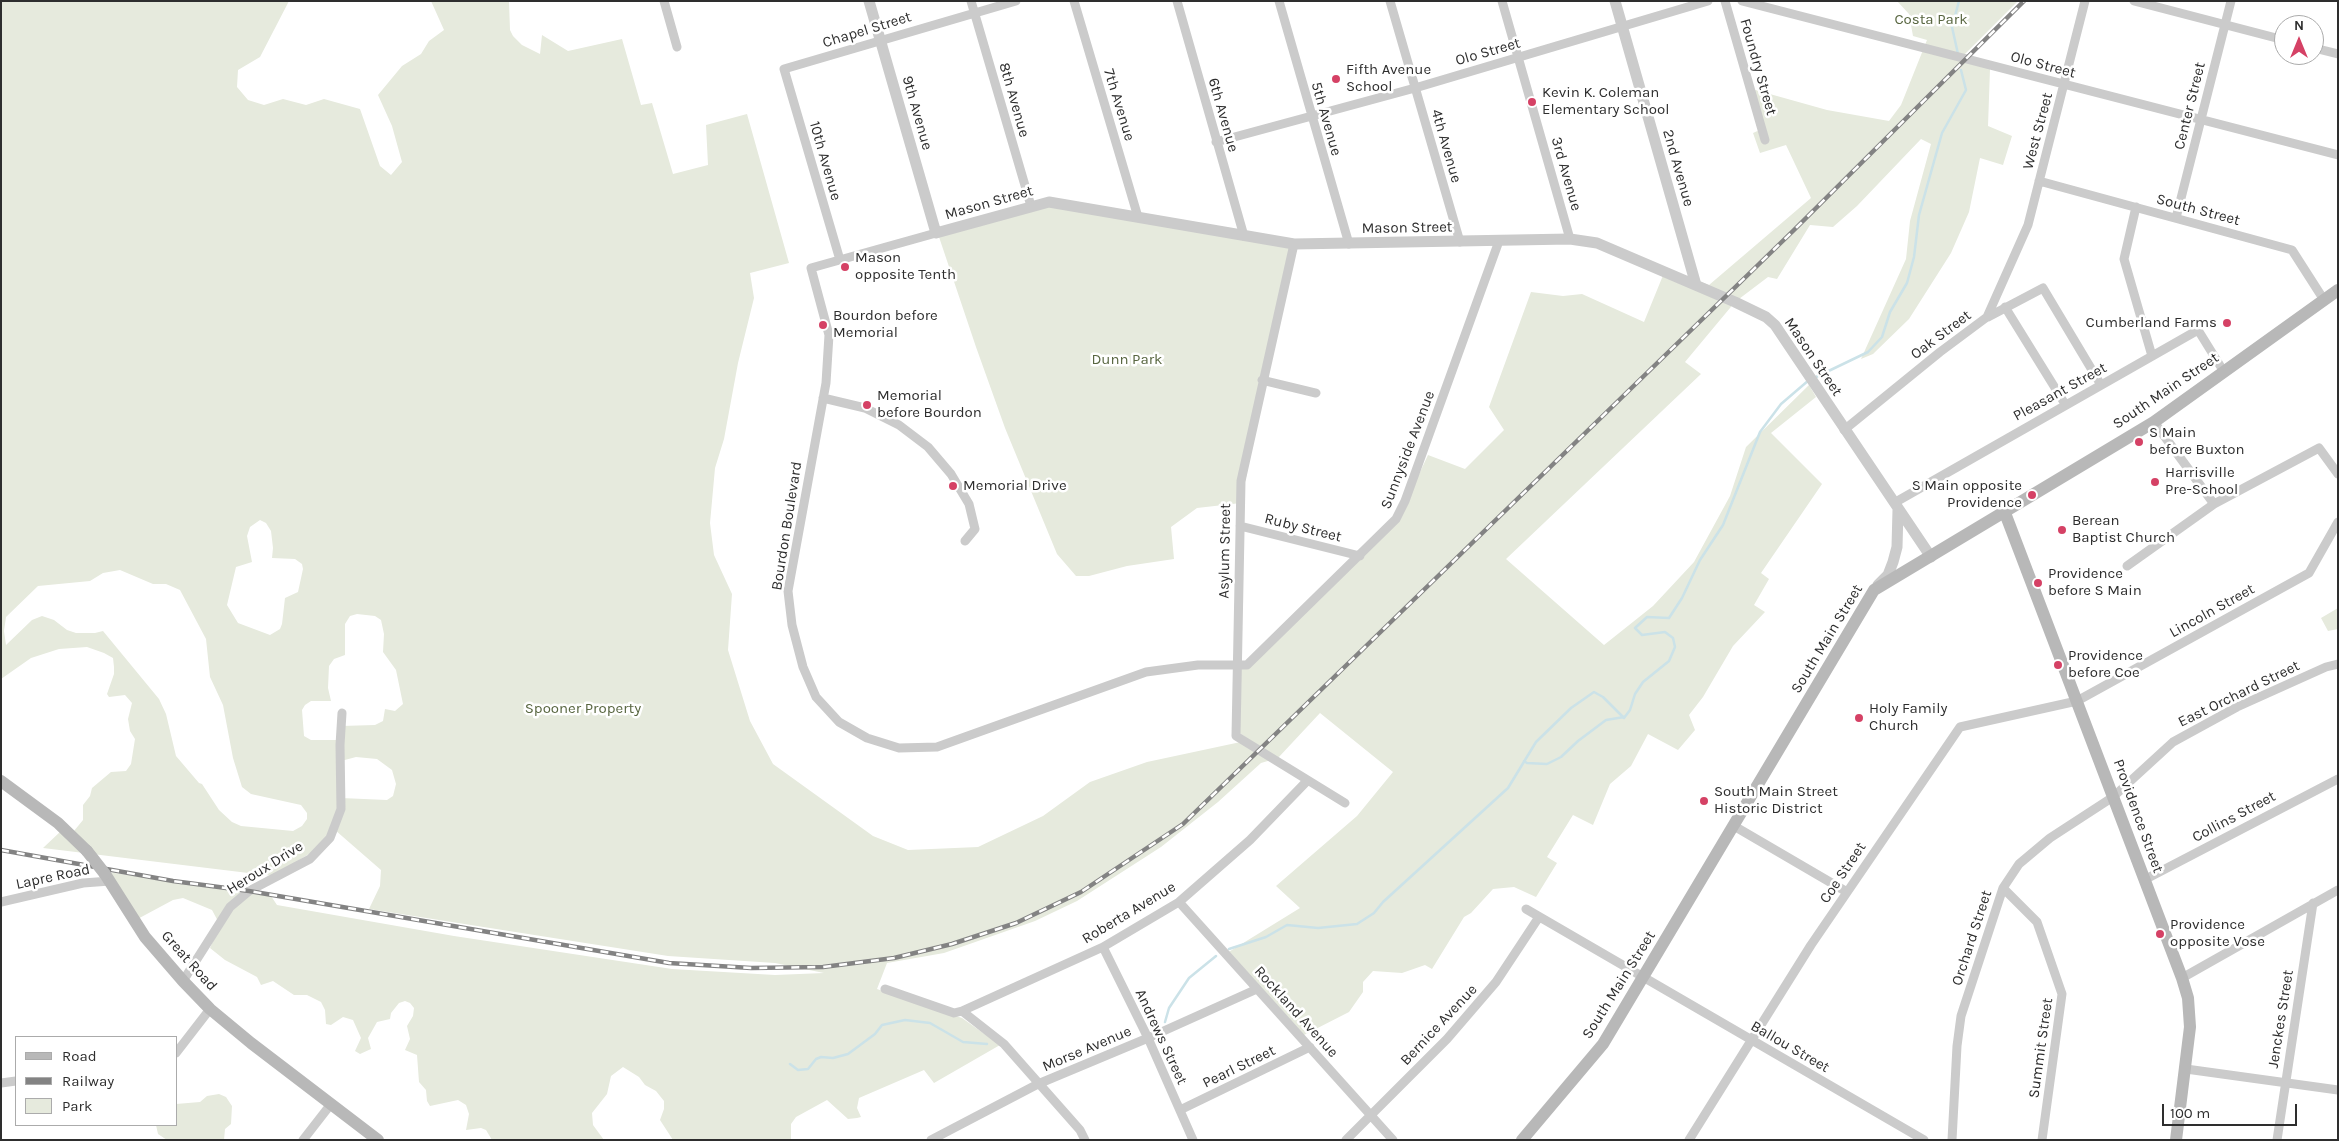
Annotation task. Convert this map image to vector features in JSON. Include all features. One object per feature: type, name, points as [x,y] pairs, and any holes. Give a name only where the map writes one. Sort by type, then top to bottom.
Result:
[{"type":"main road","name":"South Main Street","points":[[1522,1140],[1603,1044],[1874,590],[1931,558],[2154,422],[2338,290]]},
{"type":"main road","name":"Providence Street","points":[[2005,513],[2182,978],[2190,1015],[2186,1068],[2176,1140]]},
{"type":"main road","name":"Great Road","points":[[1,781],[58,823],[86,851],[107,877],[145,937],[182,981],[210,1009],[378,1140]]},
{"type":"street","points":[[664,1],[677,47]]},
{"type":"street","name":"9th Avenue","points":[[869,1],[936,233]]},
{"type":"street","name":"8th Avenue","points":[[971,1],[1031,206]]},
{"type":"street","name":"Chapel Street","points":[[784,69],[1016,1]]},
{"type":"street","name":"7th Avenue","points":[[1074,1],[1138,217]]},
{"type":"street","name":"6th Avenue","points":[[1177,1],[1244,236]]},
{"type":"street","name":"5th Avenue","points":[[1279,1],[1349,244]]},
{"type":"street","name":"4th Avenue","points":[[1390,1],[1460,242]]},
{"type":"street","name":"3rd Avenue","points":[[1502,1],[1570,239]]},
{"type":"street","name":"2nd Avenue","points":[[1615,1],[1696,285]]},
{"type":"street","name":"Olo Street","points":[[1216,142],[1415,88],[1708,1]]},
{"type":"street","name":"Foundry Street","points":[[1725,1],[1765,140]]},
{"type":"street","name":"Olo Street","points":[[1742,1],[2338,156]]},
{"type":"street","name":"West Street","points":[[2039,181],[2085,1]]},
{"type":"street","points":[[2134,1],[2274,37]]},
{"type":"street","name":"Center Street","points":[[2176,218],[2231,1]]},
{"type":"street","points":[[2324,50],[2338,54]]},
{"type":"street","name":"10th Avenue","points":[[784,69],[840,260]]},
{"type":"street","name":"South Street","points":[[2039,181],[2292,250],[2324,300]]},
{"type":"street","name":"Oak Street","points":[[1844,430],[1940,352],[1988,317],[2028,225],[2039,181]]},
{"type":"street","name":"Mason Street","points":[[811,268],[1048,202],[1294,244],[1570,239],[1597,243],[1766,317],[1775,325],[1809,379],[1931,558]]},
{"type":"street","points":[[2136,207],[2124,259],[2152,356]]},
{"type":"street","name":"Sunnyside Avenue","points":[[1237,664],[1247,664],[1396,519],[1405,500],[1499,241]]},
{"type":"street","name":"Asylum Street","points":[[1294,244],[1262,380],[1241,481],[1236,736],[1345,803]]},
{"type":"street","name":"Bourdon Boulevard","points":[[811,268],[829,335],[823,398],[788,591],[792,625],[803,667],[816,697],[840,722],[867,738],[899,748],[937,747],[1146,672],[1198,665],[1237,664]]},
{"type":"street","points":[[1988,317],[2043,288],[2101,385]]},
{"type":"street","points":[[2005,307],[2065,404]]},
{"type":"street","name":"Pleasant Street","points":[[1896,506],[2065,404],[2198,330],[2224,372]]},
{"type":"street","points":[[1262,380],[1316,393]]},
{"type":"street","points":[[823,398],[865,408],[899,425],[928,448],[951,474],[968,504],[976,528],[965,541]]},
{"type":"street","points":[[2154,422],[2214,504]]},
{"type":"street","points":[[2127,566],[2214,504],[2319,448],[2338,474]]},
{"type":"street","points":[[1874,590],[1888,575],[1893,562],[1896,547],[1896,506]]},
{"type":"street","name":"Lincoln Street","points":[[2077,701],[2308,574],[2338,522]]},
{"type":"street","name":"Ruby Street","points":[[1240,526],[1360,556]]},
{"type":"street","name":"East Orchard Street","points":[[2113,797],[2173,742],[2237,707],[2326,667],[2338,664]]},
{"type":"street","name":"Coe Street","points":[[1693,1138],[1782,990],[1960,727],[2077,701]]},
{"type":"street","name":"Heroux Drive","points":[[182,981],[230,907],[249,891],[310,859],[330,838],[341,809],[340,745],[342,713]]},
{"type":"street","name":"Collins Street","points":[[2144,880],[2338,779]]},
{"type":"street","name":"Roberta Avenue","points":[[962,1011],[1103,947],[1179,902],[1250,840],[1307,781]]},
{"type":"street","name":"Orchard Street","points":[[1952,1140],[1957,1046],[1961,1016],[2003,888],[2019,864],[2038,848],[2113,797]]},
{"type":"street","points":[[1734,826],[1847,892]]},
{"type":"street","name":"Lapre Road","points":[[1,902],[107,877]]},
{"type":"street","name":"Summit Street","points":[[2003,888],[2037,922],[2062,994],[2042,1140]]},
{"type":"street","points":[[2182,978],[2338,890]]},
{"type":"street","name":"Rockland Avenue","points":[[1179,902],[1394,1140]]},
{"type":"street","name":"Jenckes Street","points":[[2277,1140],[2312,904]]},
{"type":"street","name":"Ballou Street","points":[[1526,909],[1924,1140]]},
{"type":"street","name":"Bernice Avenue","points":[[1346,1140],[1448,1039],[1496,982],[1538,917]]},
{"type":"street","name":"Andrews Street","points":[[1103,947],[1148,1038],[1193,1140]]},
{"type":"street","points":[[885,989],[954,1013],[962,1011],[1004,1044],[1080,1130],[1084,1140]]},
{"type":"street","name":"Morse Avenue","points":[[931,1140],[1038,1084],[1148,1038],[1257,989]]},
{"type":"street","points":[[178,1050],[210,1009]]},
{"type":"street","name":"Pearl Street","points":[[1180,1110],[1310,1047]]},
{"type":"street","points":[[2186,1068],[2338,1090]]},
{"type":"street","points":[[1,1082],[15,1081]]},
{"type":"street","points":[[303,1140],[331,1104]]},
{"type":"green space","points":[[1,1],[289,1],[260,57],[238,70],[237,87],[248,100],[264,105],[283,99],[306,105],[324,99],[360,109],[380,166],[391,175],[402,162],[392,126],[378,95],[402,66],[421,54],[429,41],[444,30],[431,1],[509,1],[510,30],[513,36],[522,45],[540,54],[542,35],[568,51],[622,39],[641,105],[652,103],[673,174],[708,165],[706,125],[747,114],[789,263],[750,273],[754,298],[738,363],[724,439],[715,468],[710,523],[714,555],[732,594],[728,650],[750,721],[773,764],[873,836],[908,850],[978,847],[1043,816],[1090,782],[1147,762],[1250,740],[1235,730],[1236,665],[1248,665],[1399,517],[1428,455],[1465,469],[1504,430],[1489,407],[1531,292],[1563,296],[1582,294],[1644,322],[1666,268],[1709,285],[1811,198],[1786,145],[1760,153],[1753,133],[1762,129],[1752,89],[1827,110],[1889,121],[1901,105],[1927,40],[1913,36],[1909,14],[1897,1],[2018,1],[1959,60],[1990,69],[1988,126],[2012,136],[2003,165],[1980,158],[1969,212],[1951,253],[1909,319],[1873,354],[1861,359],[1906,259],[1910,221],[1931,144],[1921,139],[1857,206],[1833,227],[1810,225],[1777,279],[1768,277],[1735,302],[1685,362],[1701,374],[1506,559],[1604,645],[1653,606],[1694,562],[1730,496],[1746,447],[1809,385],[1816,397],[1771,433],[1822,484],[1761,573],[1769,579],[1754,605],[1765,612],[1733,646],[1703,697],[1689,715],[1695,730],[1678,750],[1648,734],[1631,766],[1610,784],[1593,825],[1573,815],[1547,857],[1557,863],[1536,897],[1514,887],[1493,889],[1471,913],[1464,917],[1432,969],[1425,965],[1402,973],[1373,971],[1363,982],[1363,992],[1349,1012],[1302,1036],[1227,953],[1300,908],[1276,886],[1357,816],[1393,772],[1320,713],[1278,758],[1261,763],[1218,802],[1161,847],[1077,901],[1035,921],[944,953],[887,963],[877,989],[962,1018],[1000,1045],[934,1083],[924,1070],[859,1098],[857,1108],[861,1117],[857,1118],[848,1119],[827,1100],[796,1117],[791,1124],[791,1140],[673,1140],[660,1120],[664,1109],[664,1101],[656,1091],[645,1085],[639,1077],[623,1067],[611,1076],[607,1094],[592,1113],[593,1125],[604,1140],[492,1140],[486,1130],[481,1128],[466,1130],[469,1114],[466,1105],[458,1100],[430,1106],[427,1101],[426,1090],[419,1082],[417,1055],[405,1050],[410,1039],[407,1026],[413,1016],[414,1008],[410,1003],[405,1001],[399,1003],[391,1013],[390,1019],[377,1022],[368,1038],[371,1049],[360,1054],[355,1051],[361,1038],[353,1020],[343,1017],[331,1025],[326,1024],[325,1010],[321,1002],[307,995],[294,995],[273,981],[261,985],[257,977],[225,960],[210,948],[220,925],[212,910],[183,898],[173,900],[132,922],[101,871],[271,896],[277,905],[454,936],[672,969],[775,975],[824,973],[775,963],[668,956],[369,909],[380,886],[381,870],[335,830],[322,846],[273,876],[43,848],[61,831],[69,837],[83,820],[83,805],[90,796],[92,788],[111,772],[126,771],[131,764],[135,739],[130,731],[128,719],[132,703],[125,695],[109,697],[107,694],[114,674],[113,658],[87,647],[59,649],[31,658],[1,679]],"holes":[[[260,520],[266,523],[271,531],[272,558],[295,559],[302,564],[303,569],[298,592],[285,598],[280,629],[270,635],[238,623],[227,605],[236,567],[252,562],[247,536],[250,527]],[[120,570],[153,584],[166,584],[180,590],[206,639],[210,677],[223,705],[233,758],[242,787],[251,794],[301,805],[307,813],[307,819],[302,826],[293,831],[241,826],[232,822],[219,810],[202,784],[199,783],[176,756],[166,714],[159,699],[103,631],[76,633],[67,630],[54,620],[42,616],[32,620],[6,645],[4,631],[6,617],[38,586],[90,581],[103,573]],[[357,614],[375,616],[381,620],[384,634],[383,652],[396,670],[403,704],[395,711],[385,709],[383,721],[375,725],[341,726],[339,740],[311,740],[304,736],[302,710],[311,701],[331,701],[328,688],[329,666],[334,659],[345,655],[345,624],[350,616]],[[356,757],[377,759],[392,770],[396,784],[393,796],[387,800],[341,798],[341,761]]]},
{"type":"green space","name":"Dunn Park","points":[[1051,206],[1291,248],[1241,503],[1197,508],[1171,527],[1174,559],[1127,566],[1089,576],[1076,576],[1057,554],[1005,428],[976,347],[938,234]]},
{"type":"green space","points":[[2338,608],[2338,629],[2328,631],[2321,618]]},
{"type":"green space","points":[[219,1094],[226,1097],[232,1106],[231,1124],[225,1129],[224,1140],[167,1140],[158,1134],[156,1126],[178,1126],[178,1104],[200,1102],[207,1096]]},
{"type":"waterway","points":[[1958,54],[1952,27],[1959,1]]},
{"type":"waterway","points":[[1814,378],[1868,352],[1882,337],[1890,312],[1907,283],[1914,257],[1919,215],[1942,133],[1966,90],[1961,70]]},
{"type":"waterway","points":[[1229,949],[1266,937],[1287,925],[1318,928],[1357,924],[1374,913],[1383,902],[1508,788],[1536,742],[1571,708],[1594,692],[1603,697],[1624,718],[1630,710],[1635,694],[1643,682],[1669,661],[1675,647],[1673,638],[1665,632],[1642,635],[1635,628],[1647,617],[1669,618],[1682,598],[1700,560],[1723,525],[1760,432],[1781,404],[1809,380]]},
{"type":"waterway","points":[[1524,761],[1527,763],[1547,764],[1561,757],[1578,741],[1606,720],[1624,717]]},
{"type":"waterway","points":[[1165,1022],[1169,1008],[1189,978],[1216,956]]},
{"type":"waterway","points":[[790,1064],[798,1070],[808,1069],[816,1059],[821,1057],[833,1058],[848,1054],[875,1034],[882,1025],[905,1020],[930,1023],[963,1042],[987,1044]]},
{"type":"railway","points":[[1,850],[173,881],[249,891],[669,963],[751,968],[823,967],[894,958],[952,944],[1016,923],[1081,892],[1183,824],[1794,230],[2024,1]]},
{"type":"place","name":"Fifth Avenue School","points":[[1336,79]]},
{"type":"place","name":"Kevin K. Coleman Elementary School","points":[[1532,102]]},
{"type":"place","name":"Mason opposite Tenth","points":[[845,267]]},
{"type":"place","name":"Cumberland Farms","points":[[2227,323]]},
{"type":"place","name":"Bourdon before Memorial","points":[[823,325]]},
{"type":"place","name":"Memorial before Bourdon","points":[[867,405]]},
{"type":"place","name":"S Main before Buxton","points":[[2139,442]]},
{"type":"place","name":"Harrisville Pre-School","points":[[2155,482]]},
{"type":"place","name":"Memorial Drive","points":[[953,486]]},
{"type":"place","name":"S Main opposite Providence","points":[[2032,495]]},
{"type":"place","name":"Berean Baptist Church","points":[[2062,530]]},
{"type":"place","name":"Providence before S Main","points":[[2038,583]]},
{"type":"place","name":"Providence before Coe","points":[[2058,665]]},
{"type":"place","name":"Holy Family Church","points":[[1859,718]]},
{"type":"place","name":"South Main Street Historic District","points":[[1704,801]]},
{"type":"place","name":"Providence opposite Vose","points":[[2160,934]]},
{"type":"park label","name":"Costa Park","points":[[1931,20]]},
{"type":"park label","name":"Spooner Property","points":[[583,709]]}]
